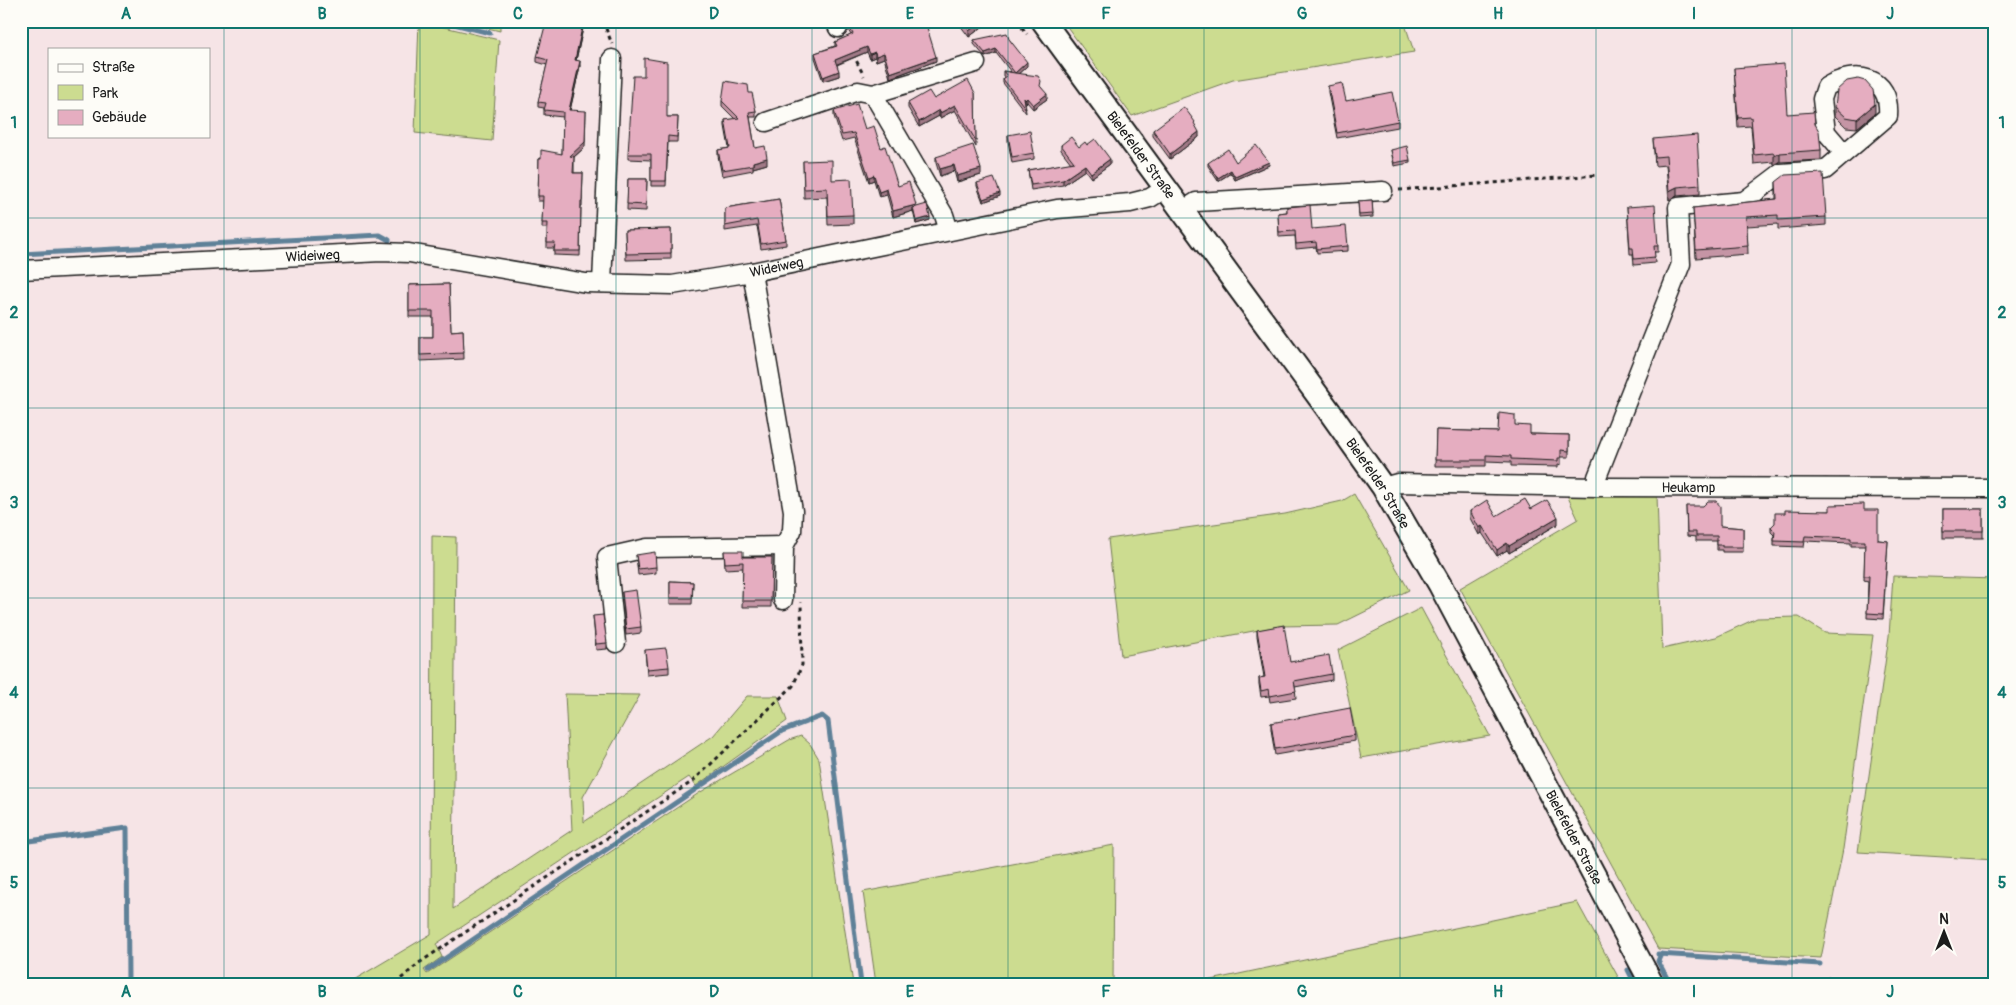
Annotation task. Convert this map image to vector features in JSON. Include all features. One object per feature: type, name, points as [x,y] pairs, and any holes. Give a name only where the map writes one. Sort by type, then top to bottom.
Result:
[{"type":"main road","name":"Bielefelder Straße","points":[[1036,29],[1166,188],[1328,408],[1383,487],[1440,585],[1652,984]]},
{"type":"street","points":[[602,283],[612,59]]},
{"type":"street","points":[[766,122],[858,91],[873,94],[976,63]]},
{"type":"street","points":[[1597,487],[1597,478],[1680,264],[1678,207],[1744,201],[1781,173],[1825,170],[1888,116],[1889,102],[1881,85],[1865,78],[1838,79],[1826,87],[1822,99],[1826,132],[1844,153]]},
{"type":"street","points":[[873,94],[944,215],[949,231]]},
{"type":"street","name":"Wideiweg","points":[[21,270],[381,252],[409,253],[586,283],[672,285],[752,272],[1057,209],[1130,203],[1150,198],[1166,188]]},
{"type":"street","points":[[1182,210],[1196,202],[1383,191]]},
{"type":"street","points":[[752,272],[793,511],[792,532],[784,546],[783,600]]},
{"type":"street","name":"Heukamp","points":[[1383,487],[1398,483],[1597,487],[1995,488]]},
{"type":"street","points":[[616,643],[607,557],[647,548],[784,546]]},
{"type":"path","points":[[603,21],[613,46],[612,59]]},
{"type":"path","points":[[1017,21],[1036,29]]},
{"type":"path","points":[[836,24],[873,94]]},
{"type":"path","points":[[1383,191],[1598,175]]},
{"type":"path","points":[[395,984],[419,963],[693,781],[793,686],[802,665],[800,597]]},
{"type":"green space","points":[[419,21],[499,40],[492,141],[415,133]]},
{"type":"green space","points":[[459,21],[500,21],[500,31]]},
{"type":"green space","points":[[1063,21],[1404,21],[1414,52],[1233,80],[1132,116]]},
{"type":"green space","points":[[1354,494],[1409,590],[1338,625],[1280,626],[1121,656],[1108,539],[1285,514],[1342,501]]},
{"type":"green space","points":[[1567,495],[1657,495],[1662,649],[1716,637],[1757,618],[1799,617],[1825,633],[1873,635],[1843,849],[1821,958],[1658,949],[1460,588],[1578,519]]},
{"type":"green space","points":[[432,536],[456,537],[453,909],[572,830],[565,694],[640,695],[583,797],[584,822],[713,736],[747,696],[778,696],[787,721],[696,786],[689,777],[436,944],[442,957],[424,970],[427,974],[699,793],[789,740],[801,736],[810,744],[819,759],[853,984],[347,984],[431,934]]},
{"type":"green space","points":[[1893,576],[1995,579],[1995,860],[1858,852],[1889,636]]},
{"type":"green space","points":[[1421,608],[1490,736],[1361,758],[1338,650]]},
{"type":"green space","points":[[1114,845],[1113,984],[876,984],[863,892]]},
{"type":"green space","points":[[1577,902],[1622,984],[1192,984]]},
{"type":"building","points":[[549,21],[580,21],[583,23],[575,60],[580,61],[569,110],[586,111],[585,142],[570,156],[574,157],[573,173],[583,173],[580,251],[554,251],[555,243],[547,243],[548,223],[542,223],[543,196],[538,196],[541,150],[562,154],[563,112],[544,110],[546,103],[538,102],[548,60],[537,57],[545,26],[548,27]]},
{"type":"building","points":[[848,21],[925,21],[936,57],[890,73],[884,53],[876,56],[875,52],[870,54],[867,47],[835,60],[839,71],[823,77],[815,53],[837,46],[835,42],[853,34]]},
{"type":"building","points":[[962,21],[981,21],[969,31]]},
{"type":"building","points":[[1007,33],[1009,39],[1027,62],[1015,73],[996,49],[985,53],[974,40]]},
{"type":"building","points":[[644,58],[667,62],[667,117],[678,117],[677,137],[668,136],[666,181],[651,181],[651,154],[628,154],[633,76],[644,76]]},
{"type":"building","points":[[1784,64],[1787,114],[1814,112],[1821,150],[1780,153],[1774,156],[1774,153],[1754,155],[1751,117],[1738,118],[1734,68]]},
{"type":"building","points":[[1003,71],[1038,76],[1041,81],[1040,86],[1047,94],[1033,105],[1027,98],[1025,100],[1024,98],[1026,109],[1003,79],[1007,76]]},
{"type":"building","points":[[1858,79],[1865,81],[1873,90],[1875,104],[1857,119],[1846,117],[1835,107],[1837,90],[1847,81]]},
{"type":"building","points":[[968,80],[975,93],[976,141],[955,105],[940,113],[939,110],[919,122],[908,103],[929,91],[934,99]]},
{"type":"building","points":[[725,81],[748,85],[756,111],[749,112],[755,148],[765,146],[767,158],[753,162],[753,165],[722,170],[718,150],[730,148],[725,120],[739,118],[722,101]]},
{"type":"building","points":[[1342,83],[1346,101],[1392,92],[1398,121],[1337,133],[1328,86]]},
{"type":"building","points":[[857,104],[865,129],[874,126],[881,148],[885,146],[898,186],[909,182],[916,205],[893,211],[887,189],[879,192],[874,175],[869,177],[854,133],[842,135],[834,111]]},
{"type":"building","points":[[1184,107],[1195,122],[1199,132],[1170,154],[1153,130]]},
{"type":"building","points":[[1030,131],[1034,153],[1012,157],[1008,135]]},
{"type":"building","points":[[1697,135],[1700,185],[1677,187],[1669,191],[1666,156],[1655,157],[1653,139]]},
{"type":"building","points":[[1071,137],[1079,147],[1085,142],[1087,145],[1095,139],[1110,159],[1091,173],[1085,165],[1063,180],[1031,185],[1028,170],[1074,162],[1061,145]]},
{"type":"building","points":[[973,145],[981,169],[957,176],[954,165],[940,169],[936,157]]},
{"type":"building","points":[[1256,145],[1269,162],[1235,177],[1231,170],[1218,178],[1208,163],[1228,149],[1236,162]]},
{"type":"building","points":[[1407,146],[1410,160],[1394,163],[1391,150]]},
{"type":"building","points":[[832,160],[832,180],[851,179],[853,215],[828,216],[827,188],[804,189],[803,161]]},
{"type":"building","points":[[1823,173],[1826,217],[1778,220],[1778,215],[1746,217],[1748,246],[1696,250],[1693,208],[1777,199],[1776,182],[1785,175]]},
{"type":"building","points":[[994,178],[1000,193],[983,199],[977,183]]},
{"type":"building","points":[[628,179],[647,179],[646,205],[627,204]]},
{"type":"building","points":[[779,199],[786,240],[761,244],[757,220],[725,226],[725,208]]},
{"type":"building","points":[[1372,200],[1373,214],[1359,215],[1358,201]]},
{"type":"building","points":[[927,204],[930,217],[916,221],[913,208]]},
{"type":"building","points":[[1310,205],[1312,229],[1346,226],[1348,246],[1317,249],[1316,242],[1296,244],[1295,231],[1279,232],[1278,213],[1287,212],[1287,207]]},
{"type":"building","points":[[1655,205],[1658,246],[1654,246],[1655,257],[1634,259],[1633,248],[1630,248],[1627,207]]},
{"type":"building","points":[[671,229],[671,253],[626,254],[625,230]]},
{"type":"building","points":[[449,284],[451,331],[463,330],[464,353],[420,355],[420,337],[433,337],[433,311],[409,311],[409,285]]},
{"type":"building","points":[[1499,413],[1515,415],[1515,425],[1530,426],[1530,434],[1569,435],[1569,451],[1561,450],[1561,458],[1558,458],[1558,461],[1511,459],[1511,456],[1486,455],[1486,460],[1435,460],[1436,430],[1498,432]]},
{"type":"building","points":[[1525,499],[1531,509],[1547,500],[1558,517],[1509,546],[1507,543],[1497,550],[1482,526],[1479,528],[1470,511],[1487,500],[1496,516]]},
{"type":"building","points":[[1708,501],[1716,501],[1720,506],[1720,526],[1743,528],[1743,547],[1722,547],[1722,545],[1717,545],[1717,536],[1696,536],[1696,532],[1687,532],[1686,506],[1703,506]]},
{"type":"building","points":[[1864,504],[1864,510],[1878,510],[1878,540],[1888,541],[1883,614],[1867,613],[1869,576],[1864,576],[1865,541],[1851,541],[1851,538],[1805,536],[1804,542],[1774,541],[1775,531],[1771,527],[1775,523],[1775,513],[1785,513],[1785,510],[1830,511],[1830,505]]},
{"type":"building","points":[[1943,509],[1983,509],[1983,531],[1943,531]]},
{"type":"building","points":[[724,551],[743,551],[743,557],[772,557],[771,601],[742,601],[743,562],[725,563]]},
{"type":"building","points":[[655,552],[656,567],[638,569],[636,555]]},
{"type":"building","points":[[670,581],[693,582],[692,598],[670,598]]},
{"type":"building","points":[[636,590],[641,627],[626,629],[622,592]]},
{"type":"building","points":[[603,615],[607,643],[596,644],[593,616]]},
{"type":"building","points":[[1284,625],[1290,662],[1329,655],[1332,674],[1294,681],[1296,691],[1270,696],[1269,689],[1261,691],[1259,678],[1265,677],[1257,630]]},
{"type":"building","points":[[666,648],[669,667],[647,669],[645,650]]},
{"type":"building","points":[[1350,708],[1355,735],[1275,749],[1271,723]]},
{"type":"waterway","points":[[442,21],[490,33]]},
{"type":"waterway","points":[[21,254],[380,235],[389,240]]},
{"type":"waterway","points":[[428,970],[782,731],[822,716],[828,721],[861,984]]},
{"type":"waterway","points":[[21,842],[127,828],[128,984]]},
{"type":"waterway","points":[[1658,954],[1820,964]]},
{"type":"waterway","points":[[1661,954],[1658,961],[1670,984]]},
{"type":"waterway","points":[[1628,970],[1635,984]]},
{"type":"waterway","points":[[1829,979],[1833,984]]}]
